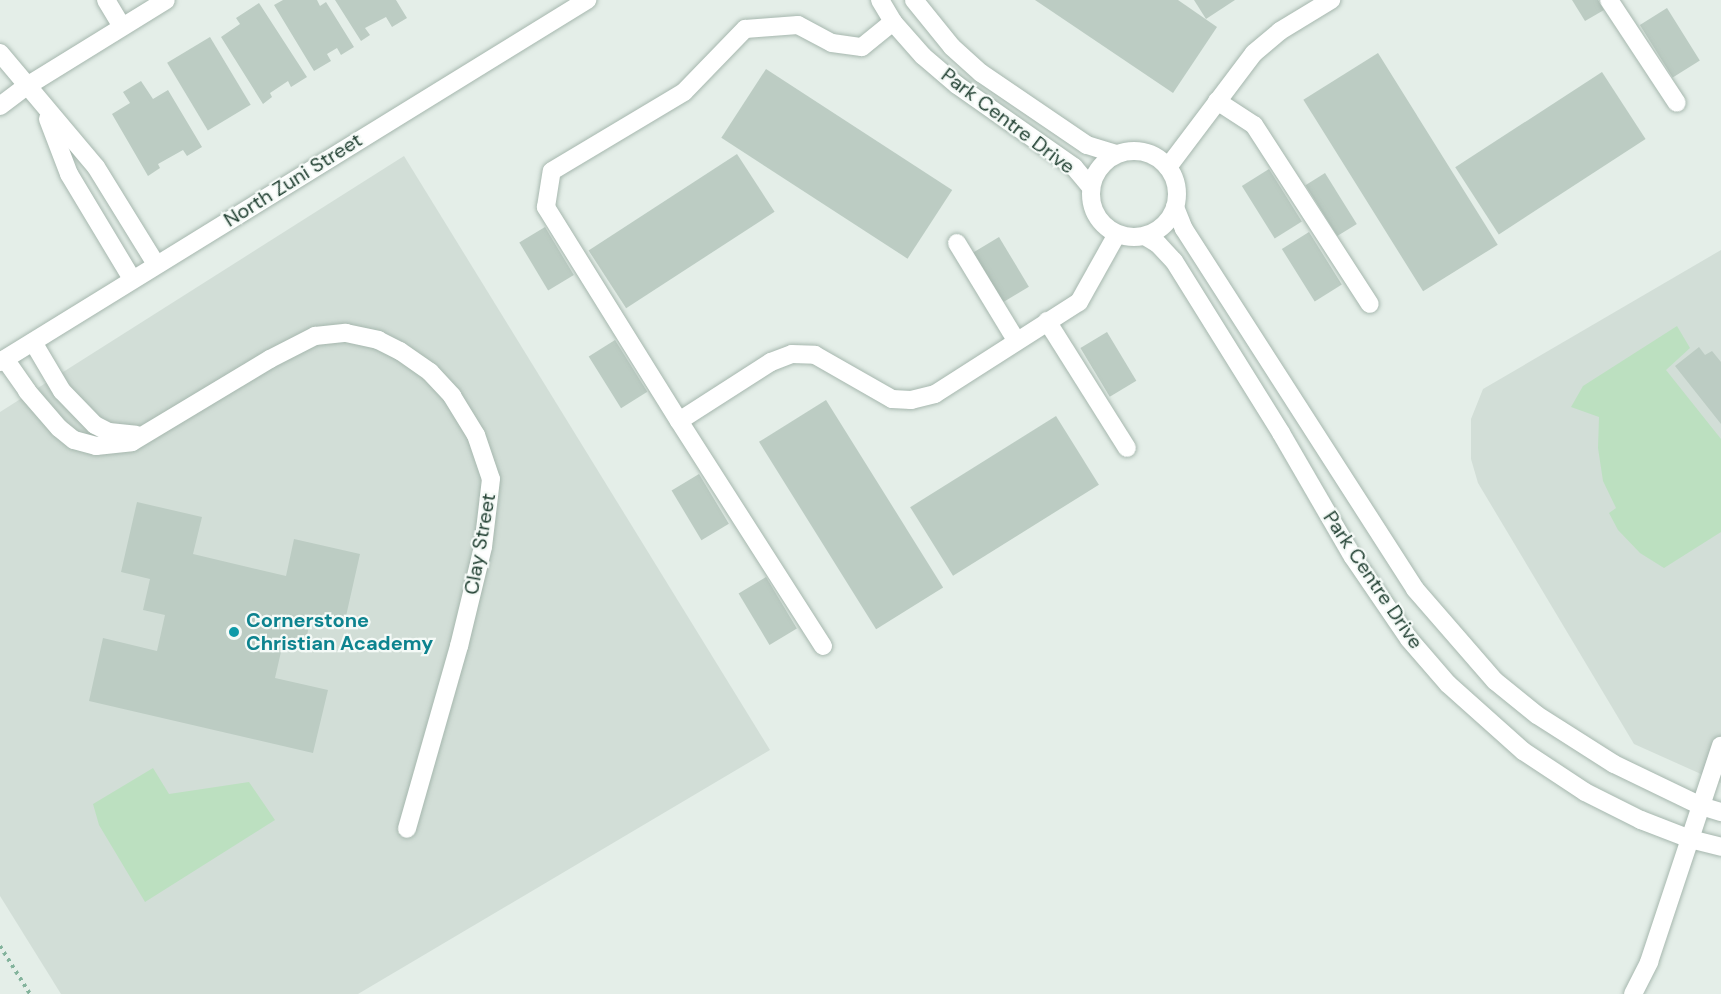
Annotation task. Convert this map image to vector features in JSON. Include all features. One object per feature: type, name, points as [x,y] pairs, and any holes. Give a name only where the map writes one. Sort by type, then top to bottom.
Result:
[{"type":"street","points":[[106,0],[122,27]]},
{"type":"street","points":[[0,106],[27,86],[166,0]]},
{"type":"street","name":"North Zuni Street","points":[[3,360],[586,0]]},
{"type":"street","name":"Park Centre Drive","points":[[880,0],[893,22],[923,56],[957,86],[1074,167],[1091,187]]},
{"type":"street","name":"Park Centre Drive","points":[[914,0],[952,47],[981,73],[1087,145],[1116,154]]},
{"type":"street","points":[[1168,167],[1254,53],[1280,31],[1331,0]]},
{"type":"street","points":[[1609,0],[1677,103]]},
{"type":"street","points":[[823,646],[546,207],[552,171],[684,92],[745,29],[798,25],[832,43],[862,47],[893,22]]},
{"type":"street","points":[[0,53],[44,109],[96,168],[156,264]]},
{"type":"street","points":[[1217,100],[1254,125],[1370,304]]},
{"type":"street","points":[[44,109],[69,174],[132,279]]},
{"type":"street","points":[[1130,150],[1144,151],[1157,157],[1168,167],[1177,194],[1175,207],[1168,220],[1157,230],[1145,236],[1131,237],[1117,234],[1105,226],[1096,214],[1091,201],[1091,187],[1100,167],[1116,154],[1130,150]]},
{"type":"street","name":"Park Centre Drive","points":[[1175,207],[1184,229],[1415,589],[1494,681],[1537,715],[1614,764],[1701,806],[1721,812]]},
{"type":"street","points":[[679,421],[771,362],[792,354],[815,355],[892,399],[911,400],[934,393],[1079,302],[1117,234]]},
{"type":"street","name":"Park Centre Drive","points":[[1145,236],[1158,244],[1174,261],[1281,433],[1353,557],[1409,639],[1448,684],[1523,751],[1584,792],[1690,839],[1721,848]]},
{"type":"street","points":[[957,243],[1016,340]]},
{"type":"street","points":[[1047,321],[1127,448]]},
{"type":"street","name":"Clay Street","points":[[3,360],[44,412],[74,440],[96,446],[119,445],[147,434],[270,359],[315,336],[346,333],[378,340],[400,351],[430,372],[452,396],[476,435],[492,479],[483,547],[475,580],[407,829]]},
{"type":"street","points":[[33,342],[62,391],[95,425],[109,432],[128,435],[147,434]]},
{"type":"street","points":[[1633,994],[1649,962],[1721,746]]},
{"type":"path","points":[[0,946],[30,994]]},
{"type":"shaded area","points":[[404,156],[770,750],[358,994],[61,994],[0,896],[0,412]]},
{"type":"shaded area","points":[[1721,250],[1721,783],[1634,744],[1478,483],[1471,459],[1471,419],[1483,389]]},
{"type":"green space","points":[[1677,326],[1690,348],[1666,370],[1721,439],[1721,532],[1664,568],[1640,553],[1618,530],[1609,513],[1616,508],[1603,481],[1598,448],[1599,417],[1571,407],[1583,386]]},
{"type":"green space","points":[[153,768],[169,794],[249,782],[275,820],[145,902],[99,825],[93,804]]},
{"type":"building","points":[[283,0],[317,0],[320,6],[326,2],[354,47],[341,55],[337,48],[327,54],[331,61],[314,71],[274,5]]},
{"type":"building","points":[[335,0],[396,0],[407,18],[392,27],[386,17],[365,28],[370,35],[361,41]]},
{"type":"building","points":[[1035,0],[1178,0],[1217,27],[1173,93]]},
{"type":"building","points":[[1194,0],[1235,0],[1206,19]]},
{"type":"building","points":[[1572,0],[1598,0],[1604,10],[1585,21]]},
{"type":"building","points":[[259,3],[307,77],[291,87],[288,81],[270,93],[272,97],[263,104],[221,37],[240,24],[236,18]]},
{"type":"building","points":[[1667,8],[1700,61],[1673,78],[1640,25]]},
{"type":"building","points":[[210,37],[251,105],[208,130],[167,63]]},
{"type":"building","points":[[1378,53],[1498,245],[1423,291],[1303,100]]},
{"type":"building","points":[[766,69],[952,190],[908,259],[721,138]]},
{"type":"building","points":[[1602,72],[1646,139],[1499,234],[1455,167]]},
{"type":"building","points":[[141,81],[153,99],[168,90],[202,147],[187,156],[183,150],[158,164],[160,168],[148,176],[112,114],[130,103],[123,92]]},
{"type":"building","points":[[737,154],[775,212],[626,308],[589,250]]},
{"type":"building","points":[[1269,169],[1302,222],[1275,239],[1242,186]]},
{"type":"building","points":[[1325,173],[1357,224],[1337,236],[1305,185]]},
{"type":"building","points":[[545,227],[574,275],[548,290],[519,242]]},
{"type":"building","points":[[1309,232],[1342,285],[1315,302],[1282,249]]},
{"type":"building","points":[[999,237],[1029,287],[1001,303],[972,253]]},
{"type":"building","points":[[1107,332],[1136,381],[1110,397],[1080,348]]},
{"type":"building","points":[[615,340],[647,392],[621,408],[589,356]]},
{"type":"building","points":[[1699,347],[1705,355],[1712,351],[1721,362],[1721,424],[1675,366]]},
{"type":"building","points":[[826,400],[943,587],[876,629],[759,442]]},
{"type":"building","points":[[1056,416],[1099,485],[953,576],[910,507]]},
{"type":"building","points":[[699,474],[729,524],[701,540],[672,490]]},
{"type":"building","name":"Cornerstone Christian Academy","points":[[137,502],[202,517],[193,554],[286,576],[294,539],[360,554],[344,625],[311,618],[304,648],[283,643],[275,678],[328,690],[313,753],[89,701],[103,638],[157,651],[165,615],[143,610],[150,579],[121,572]]},
{"type":"building","points":[[766,577],[797,628],[769,645],[739,593]]},
{"type":"place","name":"Cornerstone Christian Academy","points":[[234,632]]}]
